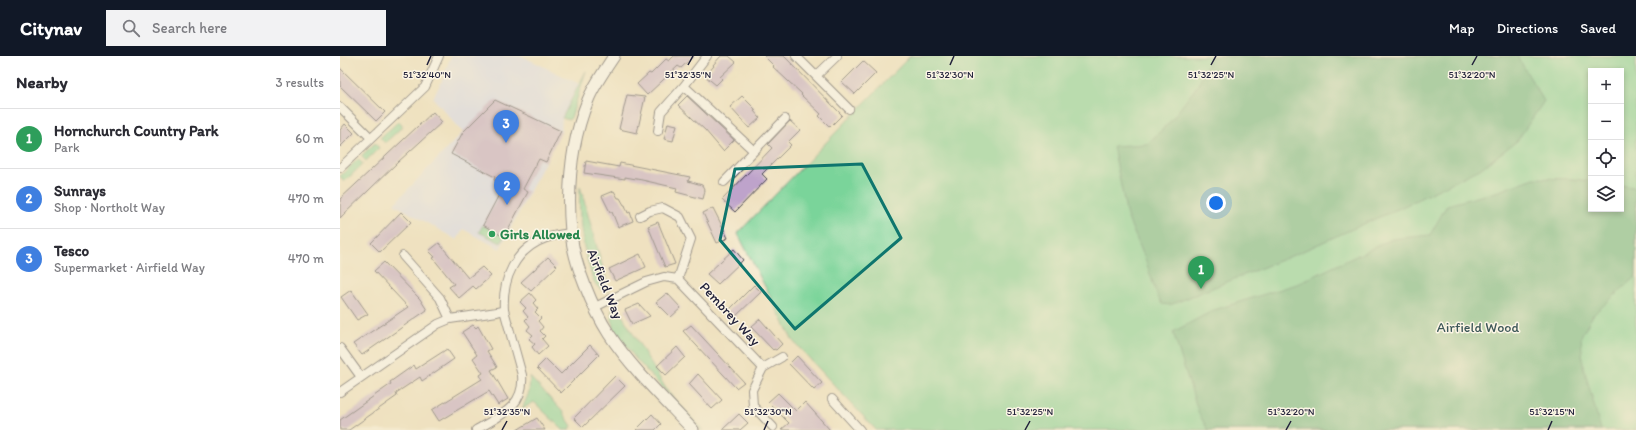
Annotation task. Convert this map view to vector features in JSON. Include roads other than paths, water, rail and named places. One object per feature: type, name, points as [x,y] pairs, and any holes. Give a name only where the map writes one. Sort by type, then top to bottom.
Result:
[{"type":"street","points":[[340,168],[425,86],[439,56]]},
{"type":"street","name":"Airfield Way","points":[[614,56],[588,100],[579,127],[572,157],[570,194],[571,233],[577,262],[595,307],[608,332],[622,352],[693,430]]},
{"type":"street","points":[[658,132],[660,112],[684,86],[707,56]]},
{"type":"street","points":[[796,56],[849,109]]},
{"type":"street","points":[[816,76],[837,56]]},
{"type":"street","points":[[684,86],[754,151]]},
{"type":"street","points":[[340,108],[371,138]]},
{"type":"street","points":[[724,182],[785,119]]},
{"type":"street","points":[[595,307],[646,282],[664,277],[678,279],[692,239],[680,217],[663,208],[650,211],[640,216]]},
{"type":"street","points":[[476,430],[512,408],[521,392],[522,375],[504,310],[503,294],[505,282],[511,267],[532,246],[546,238],[571,233]]},
{"type":"street","points":[[403,256],[440,298],[450,319]]},
{"type":"street","name":"Pembrey Way","points":[[678,279],[763,368]]},
{"type":"street","points":[[340,392],[438,324],[450,319],[504,310]]},
{"type":"street","points":[[340,348],[361,377]]},
{"type":"street","points":[[774,427],[753,406],[752,390],[763,368],[782,357]]},
{"type":"street","points":[[832,399],[860,430]]},
{"type":"place","name":"Tesco","points":[[506,143]]},
{"type":"place","name":"Sunrays","points":[[507,205]]},
{"type":"place","name":"Girls Allowed","points":[[492,234]]},
{"type":"place","name":"Hornchurch Country Park","points":[[1201,289]]},
{"type":"park label","name":"Airfield Wood","points":[[1478,327]]}]
